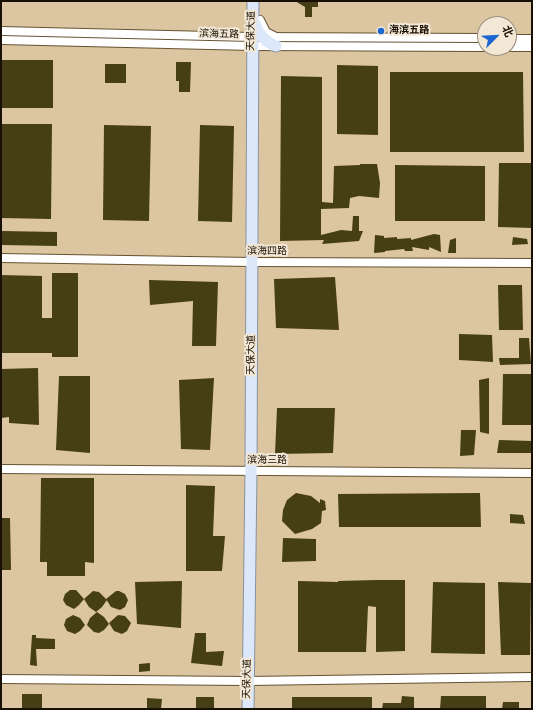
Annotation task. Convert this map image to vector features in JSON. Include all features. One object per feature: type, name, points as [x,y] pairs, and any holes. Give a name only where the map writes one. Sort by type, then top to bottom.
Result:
[{"type":"main road","name":"天保大道","points":[[253,1],[256,17]]},
{"type":"main road","name":"天保大道","points":[[256,17],[260,1]]},
{"type":"main road","points":[[256,17],[254,24],[258,39],[267,42],[276,41]]},
{"type":"main road","name":"天保大道","points":[[248,709],[252,680],[258,39]]},
{"type":"main road","name":"天保大道","points":[[252,680],[256,709]]},
{"type":"street","points":[[256,17],[266,32],[276,41],[477,47]]},
{"type":"street","name":"滨海五路","points":[[1,31],[258,39]]},
{"type":"street","points":[[276,41],[477,38]]},
{"type":"street","name":"滨海五路","points":[[1,40],[258,39]]},
{"type":"street","points":[[517,39],[532,39]]},
{"type":"street","points":[[517,47],[532,47]]},
{"type":"street","name":"滨海四路","points":[[1,258],[255,262],[532,263]]},
{"type":"street","name":"滨海三路","points":[[1,469],[532,473]]},
{"type":"street","points":[[1,679],[252,680],[532,677]]},
{"type":"building","points":[[295,1],[318,1],[318,7],[312,7],[312,17],[305,17],[305,7]]},
{"type":"building","points":[[1,60],[53,60],[53,108],[1,108]]},
{"type":"building","points":[[176,62],[191,62],[190,92],[179,92],[179,81],[176,81]]},
{"type":"building","points":[[105,64],[126,64],[126,83],[105,83]]},
{"type":"building","points":[[337,65],[378,66],[378,135],[337,134]]},
{"type":"building","points":[[390,72],[523,72],[524,152],[390,152]]},
{"type":"building","points":[[281,76],[322,77],[322,202],[333,203],[334,166],[377,164],[380,183],[379,198],[359,196],[350,198],[349,208],[321,209],[321,235],[341,230],[352,231],[353,216],[359,216],[359,231],[363,231],[359,241],[322,244],[324,240],[280,241]]},
{"type":"building","points":[[1,124],[52,124],[51,219],[1,218]]},
{"type":"building","points":[[104,125],[151,126],[149,221],[103,220]]},
{"type":"building","points":[[200,125],[234,126],[232,222],[198,221]]},
{"type":"building","points":[[499,163],[532,163],[532,228],[498,227]]},
{"type":"building","points":[[395,165],[485,166],[485,221],[395,221]]},
{"type":"building","points":[[2,231],[57,232],[57,246],[2,245]]},
{"type":"building","points":[[434,234],[440,235],[441,252],[429,247],[429,250],[412,247],[413,251],[405,251],[404,249],[374,253],[375,235],[384,236],[384,238],[411,238],[411,240]]},
{"type":"building","points":[[513,237],[527,239],[528,244],[512,245]]},
{"type":"building","points":[[456,238],[456,253],[448,253],[450,240]]},
{"type":"building","points":[[52,273],[78,273],[78,357],[52,357],[52,353],[1,353],[1,275],[42,276],[42,318],[52,318]]},
{"type":"building","points":[[335,277],[339,330],[276,328],[274,279]]},
{"type":"building","points":[[149,280],[218,282],[216,346],[192,346],[193,301],[150,305]]},
{"type":"building","points":[[498,285],[522,285],[523,330],[499,330]]},
{"type":"building","points":[[459,334],[492,335],[493,362],[459,360]]},
{"type":"building","points":[[519,338],[529,338],[531,364],[500,365],[499,358],[519,358]]},
{"type":"building","points":[[38,368],[39,425],[9,423],[9,417],[1,418],[1,369]]},
{"type":"building","points":[[503,374],[532,374],[532,425],[502,425]]},
{"type":"building","points":[[59,376],[90,376],[90,453],[56,450]]},
{"type":"building","points":[[214,378],[210,450],[181,449],[179,380]]},
{"type":"building","points":[[489,378],[489,434],[480,432],[479,380]]},
{"type":"building","points":[[277,408],[335,408],[333,453],[275,454]]},
{"type":"building","points":[[461,430],[476,430],[474,455],[460,456]]},
{"type":"building","points":[[499,440],[532,441],[532,453],[497,453]]},
{"type":"building","points":[[41,478],[94,478],[94,563],[85,562],[85,576],[47,576],[47,562],[40,562]]},
{"type":"building","points":[[186,485],[215,486],[213,536],[225,536],[222,571],[186,571]]},
{"type":"building","points":[[296,493],[311,496],[320,503],[320,499],[325,501],[326,510],[322,511],[321,523],[312,529],[295,534],[282,521],[283,510],[287,500]]},
{"type":"building","points":[[480,493],[481,527],[339,527],[338,494]]},
{"type":"building","points":[[510,514],[523,515],[525,524],[510,523]]},
{"type":"building","points":[[1,518],[10,518],[11,570],[1,570]]},
{"type":"building","points":[[283,538],[316,539],[316,561],[282,562]]},
{"type":"building","points":[[405,580],[405,651],[376,652],[376,607],[368,606],[366,652],[298,652],[298,581],[338,582]]},
{"type":"building","points":[[182,581],[181,628],[137,624],[135,582]]},
{"type":"building","points":[[433,582],[485,583],[485,654],[431,653]]},
{"type":"building","points":[[498,582],[531,583],[530,655],[501,655]]},
{"type":"building","points":[[70,590],[76,590],[84,599],[74,609],[66,605],[63,600],[65,594]]},
{"type":"building","points":[[93,591],[99,592],[107,600],[96,612],[89,607],[84,599]]},
{"type":"building","points":[[116,591],[125,594],[128,600],[125,607],[120,610],[111,607],[106,599]]},
{"type":"building","points":[[97,612],[104,617],[109,624],[99,633],[94,632],[87,625],[90,618]]},
{"type":"building","points":[[73,615],[80,618],[85,625],[75,634],[67,631],[64,625],[66,619]]},
{"type":"building","points":[[118,615],[125,616],[131,623],[127,631],[122,634],[114,631],[109,623]]},
{"type":"building","points":[[195,633],[206,633],[206,652],[224,651],[222,666],[191,663]]},
{"type":"building","points":[[32,635],[36,635],[36,638],[55,639],[55,649],[36,649],[37,666],[30,665]]},
{"type":"building","points":[[150,663],[150,671],[139,672],[139,664]]},
{"type":"building","points":[[22,694],[42,694],[42,709],[22,709]]},
{"type":"building","points":[[402,696],[414,697],[414,709],[382,709],[383,703],[401,703]]},
{"type":"building","points":[[441,696],[486,696],[486,709],[440,709]]},
{"type":"building","points":[[196,697],[214,697],[214,709],[196,709]]},
{"type":"building","points":[[292,697],[372,697],[372,709],[292,709]]},
{"type":"building","points":[[147,698],[162,699],[161,709],[147,709]]},
{"type":"building","points":[[503,702],[519,702],[519,709],[502,709]]},
{"type":"place","name":"海滨五路","points":[[381,31]]}]
